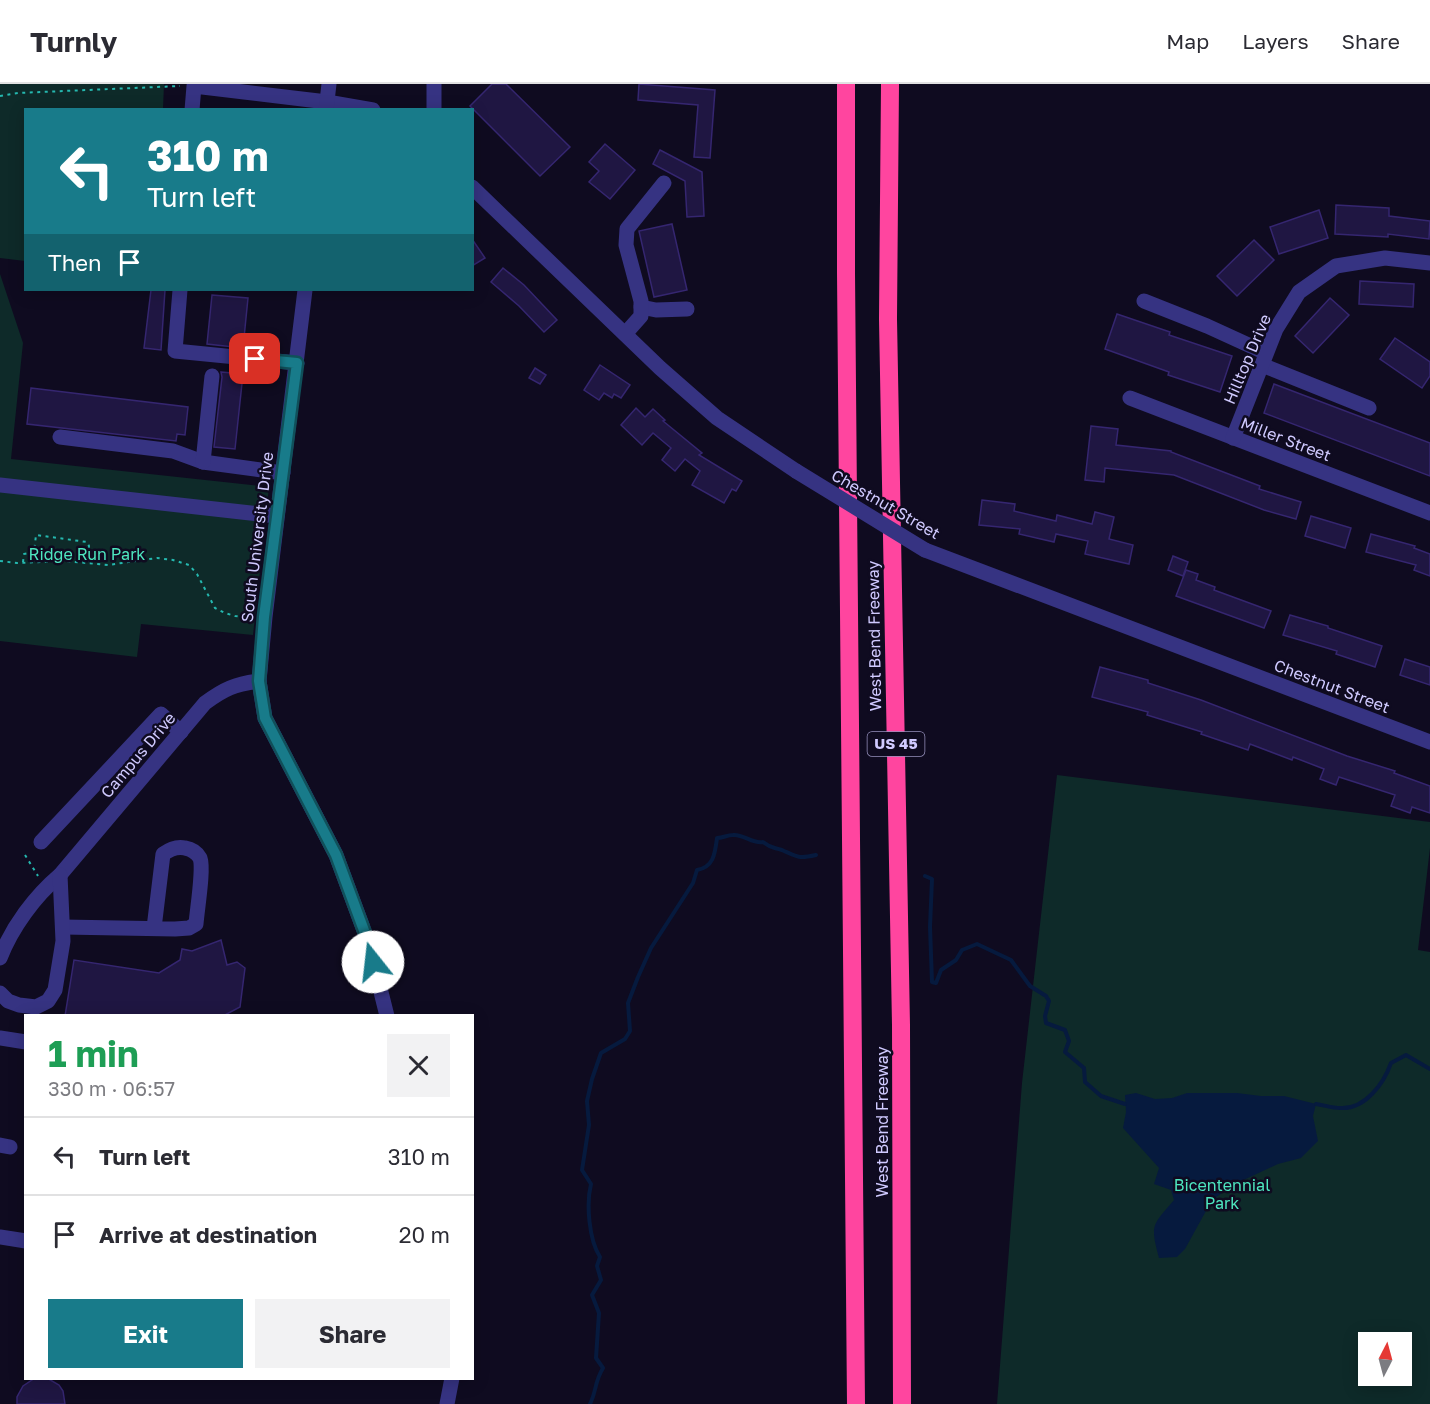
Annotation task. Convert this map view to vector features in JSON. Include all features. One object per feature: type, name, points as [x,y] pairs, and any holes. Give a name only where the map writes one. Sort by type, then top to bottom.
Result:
[{"type":"highway","name":"West Bend Freeway","points":[[846,84],[856,1404]]},
{"type":"highway","name":"West Bend Freeway","points":[[890,84],[888,319],[901,1013],[902,1404]]},
{"type":"street","points":[[327,106],[329,84]]},
{"type":"street","points":[[192,108],[194,86],[350,108]]},
{"type":"street","points":[[625,334],[641,316],[641,301],[626,245],[627,229],[664,183]]},
{"type":"street","name":"Chestnut Street","points":[[474,189],[625,334],[717,418],[796,471],[925,550],[1430,742]]},
{"type":"street","name":"Hilltop Drive","points":[[1233,438],[1276,329],[1299,292],[1336,266],[1385,258],[1430,263]]},
{"type":"street","points":[[180,291],[176,351],[297,363]]},
{"type":"street","name":"South University Drive","points":[[305,291],[264,617],[259,681],[265,718],[336,855],[369,944],[386,1014]]},
{"type":"street","points":[[1144,301],[1207,326],[1264,359],[1369,408]]},
{"type":"street","points":[[641,307],[656,310],[687,309]]},
{"type":"street","points":[[204,462],[212,376]]},
{"type":"street","name":"Miller Street","points":[[1130,398],[1430,513]]},
{"type":"street","points":[[60,437],[173,451],[204,462],[283,473]]},
{"type":"street","points":[[0,485],[277,516]]},
{"type":"street","name":"Campus Drive","points":[[0,958],[6,942],[46,887],[60,875],[205,703],[222,691],[238,684],[259,681]]},
{"type":"street","points":[[40,842],[161,714],[181,732]]},
{"type":"street","points":[[144,733],[166,749]]},
{"type":"street","points":[[63,927],[154,928],[189,928],[196,924],[201,867],[200,857],[192,849],[183,847],[171,849],[164,854],[154,928]]},
{"type":"street","points":[[1,1000],[36,1007],[48,1001],[55,990],[63,941],[60,875]]},
{"type":"street","points":[[0,1038],[24,1042]]},
{"type":"street","points":[[0,1237],[24,1241]]},
{"type":"street","points":[[447,1404],[452,1380]]},
{"type":"path","points":[[0,96],[18,93],[194,86]]},
{"type":"path","points":[[23,562],[24,554],[34,552],[36,535],[87,542],[88,562]]},
{"type":"path","points":[[0,561],[88,562],[108,565],[157,558],[173,560],[189,565],[197,574],[215,608],[235,616],[264,617]]},
{"type":"green space","points":[[0,84],[164,84],[163,108],[24,108],[24,261],[0,258]]},
{"type":"green space","name":"Ridge Run Park","points":[[0,274],[23,343],[11,459],[269,487],[253,635],[141,624],[137,657],[0,641]]},
{"type":"green space","name":"Bicentennial Park","points":[[1057,775],[1430,822],[1430,848],[1418,950],[1430,952],[1430,1404],[997,1404],[1022,1083]]},
{"type":"water","points":[[1136,1093],[1155,1099],[1172,1098],[1187,1093],[1237,1093],[1284,1096],[1316,1104],[1313,1116],[1318,1141],[1301,1158],[1278,1164],[1235,1184],[1212,1200],[1185,1249],[1177,1257],[1159,1258],[1154,1238],[1155,1226],[1174,1200],[1171,1190],[1154,1184],[1159,1168],[1123,1128],[1126,1112],[1125,1095]]},
{"type":"building","points":[[492,84],[506,84],[570,147],[540,176],[470,106]]},
{"type":"building","points":[[639,84],[715,90],[710,158],[694,157],[698,105],[638,100]]},
{"type":"building","points":[[605,144],[635,170],[610,199],[589,182],[599,171],[589,162]]},
{"type":"building","points":[[660,150],[702,172],[704,216],[687,217],[685,181],[653,164]]},
{"type":"building","points":[[1336,205],[1389,208],[1389,216],[1430,221],[1429,239],[1388,234],[1388,237],[1335,234]]},
{"type":"building","points":[[1319,210],[1328,238],[1279,254],[1270,227]]},
{"type":"building","points":[[672,224],[687,290],[654,297],[639,231]]},
{"type":"building","points":[[1254,240],[1274,260],[1237,296],[1217,276]]},
{"type":"building","points":[[474,242],[485,258],[474,265]]},
{"type":"building","points":[[503,268],[524,285],[557,320],[544,332],[491,282]]},
{"type":"building","points":[[1360,281],[1414,284],[1413,307],[1359,304]]},
{"type":"building","points":[[151,291],[165,291],[161,350],[144,348]]},
{"type":"building","points":[[212,295],[248,298],[243,348],[207,344]]},
{"type":"building","points":[[1330,298],[1349,315],[1313,353],[1295,336]]},
{"type":"building","points":[[1117,314],[1170,332],[1169,335],[1232,356],[1220,392],[1168,375],[1169,372],[1105,349]]},
{"type":"building","points":[[1395,338],[1430,362],[1430,376],[1422,388],[1380,359]]},
{"type":"building","points":[[600,365],[630,385],[621,398],[614,394],[612,398],[604,393],[599,400],[584,390]]},
{"type":"building","points":[[535,368],[546,375],[540,384],[529,378]]},
{"type":"building","points":[[221,372],[243,374],[235,449],[214,447]]},
{"type":"building","points":[[1274,384],[1430,443],[1430,476],[1264,413]]},
{"type":"building","points":[[31,388],[188,407],[185,435],[177,434],[176,441],[27,424]]},
{"type":"building","points":[[636,408],[645,417],[653,409],[665,420],[663,421],[702,453],[699,455],[742,481],[736,491],[732,489],[724,503],[692,485],[700,471],[685,459],[675,471],[662,460],[671,448],[653,433],[642,445],[621,425]]},
{"type":"building","points":[[1091,426],[1118,429],[1116,445],[1171,451],[1260,486],[1259,489],[1301,502],[1296,519],[1264,510],[1174,475],[1105,468],[1104,482],[1085,480]]},
{"type":"building","points":[[982,500],[1015,504],[1014,511],[1056,521],[1057,515],[1092,524],[1095,512],[1114,517],[1109,539],[1133,545],[1129,564],[1085,554],[1088,541],[1056,534],[1054,542],[1019,534],[1020,529],[979,525]]},
{"type":"building","points":[[1311,516],[1351,528],[1345,548],[1305,536]]},
{"type":"building","points":[[1371,534],[1415,546],[1414,548],[1430,554],[1430,576],[1414,570],[1416,565],[1366,552]]},
{"type":"building","points":[[1173,556],[1188,562],[1183,576],[1168,570]]},
{"type":"building","points":[[1186,570],[1198,574],[1196,580],[1215,587],[1214,590],[1271,611],[1264,628],[1176,596]]},
{"type":"building","points":[[1290,615],[1382,646],[1375,667],[1336,654],[1337,651],[1283,635]]},
{"type":"building","points":[[1405,659],[1430,667],[1430,685],[1400,675]]},
{"type":"building","points":[[1100,667],[1148,680],[1148,683],[1201,700],[1430,786],[1430,813],[1412,807],[1410,813],[1391,806],[1395,795],[1339,777],[1336,785],[1320,779],[1324,769],[1293,757],[1292,760],[1250,744],[1248,750],[1201,734],[1202,732],[1147,715],[1148,712],[1092,697]]},
{"type":"building","points":[[221,940],[227,965],[237,962],[245,968],[240,1007],[227,1014],[65,1014],[74,960],[159,973],[180,960],[182,949],[192,951]]},
{"type":"building","points":[[32,1380],[50,1380],[59,1385],[63,1391],[65,1404],[17,1404],[17,1397],[23,1386]]},
{"type":"waterway","points":[[590,1404],[603,1368],[596,1358],[599,1313],[592,1295],[601,1280],[597,1266],[600,1257],[593,1241],[590,1222],[591,1184],[582,1170],[589,1125],[587,1101],[601,1053],[625,1039],[630,1031],[628,1003],[651,948],[693,883],[697,870],[710,863],[717,838],[737,835],[755,842],[763,842],[798,857],[816,855]]},
{"type":"waterway","points":[[925,876],[932,879],[930,927],[932,982],[936,983],[941,970],[956,960],[962,950],[977,944],[1011,960],[1030,986],[1046,996],[1049,1001],[1045,1016],[1046,1023],[1065,1030],[1069,1041],[1065,1052],[1084,1068],[1085,1082],[1101,1096],[1125,1104]]},
{"type":"waterway","points":[[1316,1104],[1334,1108],[1358,1105],[1378,1087],[1391,1063],[1406,1055],[1430,1069]]},
{"type":"route","points":[[255,359],[297,363],[264,617],[259,681],[265,718],[307,795],[336,855],[369,944],[373,962]]}]
